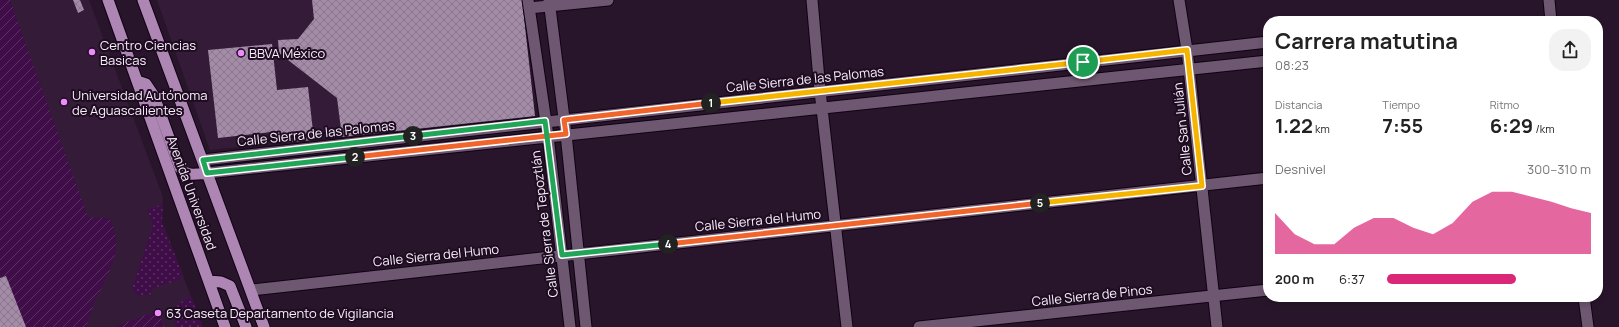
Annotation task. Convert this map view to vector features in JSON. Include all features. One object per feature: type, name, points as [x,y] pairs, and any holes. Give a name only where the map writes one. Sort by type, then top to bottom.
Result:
[{"type":"main road","name":"Avenida Universidad","points":[[108,0],[226,327]]},
{"type":"main road","name":"Avenida Universidad","points":[[143,0],[264,327]]},
{"type":"main road","points":[[137,81],[146,84],[154,96],[180,168],[183,172],[186,174],[207,173]]},
{"type":"main road","points":[[209,281],[220,282],[230,286],[246,327]]},
{"type":"street","points":[[529,4],[608,0]]},
{"type":"street","points":[[812,0],[820,91],[847,327]]},
{"type":"street","name":"Calle San Julián","points":[[1180,0],[1190,69],[1217,327]]},
{"type":"street","points":[[1549,0],[1551,16]]},
{"type":"street","points":[[549,3],[566,134],[586,327]]},
{"type":"street","name":"Calle Sierra de Tepoztlán","points":[[529,4],[548,136],[570,327]]},
{"type":"street","name":"Calle Sierra de las Palomas","points":[[203,160],[1263,42]]},
{"type":"street","points":[[207,173],[1263,62]]},
{"type":"street","name":"Calle Sierra del Humo","points":[[250,290],[1263,179]]},
{"type":"street","name":"Calle Sierra de Pinos","points":[[919,327],[1263,291]]},
{"type":"street","points":[[1585,302],[1588,327]]},
{"type":"shaded area","name":"Universidad Autónoma de Aguascalientes","points":[[0,0],[89,0],[163,197],[162,222],[203,327],[0,327]]},
{"type":"shaded area","points":[[0,0],[10,0],[88,217],[109,218],[114,230],[116,251],[113,262],[94,303],[86,327],[0,327]]},
{"type":"shaded area","points":[[157,0],[522,0],[535,116],[210,150]]},
{"type":"shaded area","points":[[163,204],[162,222],[182,272],[181,279],[151,289],[152,294],[138,296],[132,288],[152,228],[152,222],[147,210]]},
{"type":"shaded area","points":[[191,296],[203,327],[177,327],[173,317],[178,304]]},
{"type":"shaded area","points":[[154,312],[155,317],[160,315],[164,327],[114,327]]},
{"type":"building","points":[[73,0],[80,0],[84,10],[78,13]]},
{"type":"building","points":[[312,0],[522,0],[535,116],[342,137],[337,98],[279,53],[278,40],[298,39],[314,19]]},
{"type":"building","points":[[272,44],[277,90],[308,87],[314,140],[281,143],[280,131],[218,138],[208,50]]},
{"type":"building","points":[[6,276],[26,327],[0,327],[0,278]]},
{"type":"building","name":"63 Caseta Departamento de Vigilancia","points":[[160,310],[162,314],[155,317],[154,312]]},
{"type":"place","name":"Centro Ciencias Basicas","points":[[92,52]]},
{"type":"place","name":"BBVA México","points":[[241,53]]},
{"type":"place","name":"Universidad Autónoma de Aguascalientes","points":[[64,102]]},
{"type":"place","name":"63 Caseta Departamento de Vigilancia","points":[[158,313]]},
{"type":"route","points":[[1083,62],[564,120],[566,134],[548,136],[207,173],[203,160],[545,121],[548,136],[562,255],[1202,186],[1187,50],[1083,62]]}]
